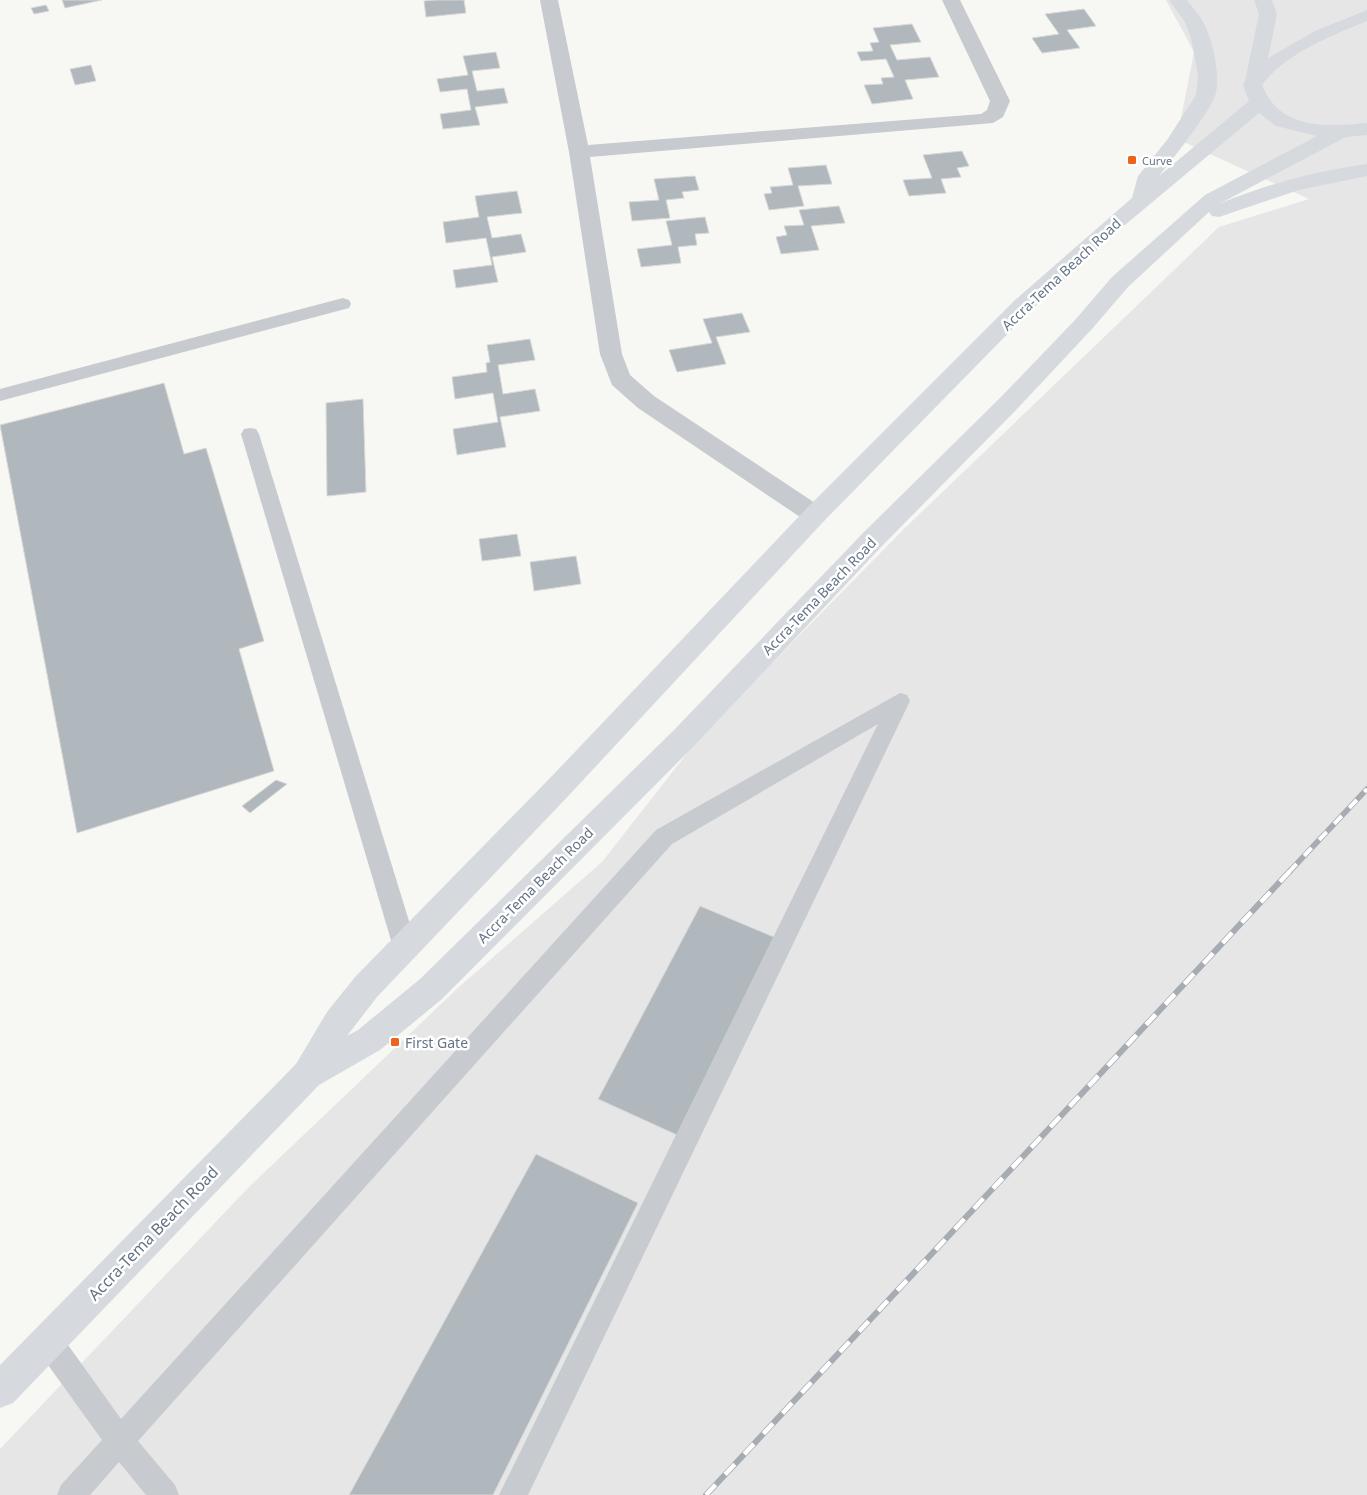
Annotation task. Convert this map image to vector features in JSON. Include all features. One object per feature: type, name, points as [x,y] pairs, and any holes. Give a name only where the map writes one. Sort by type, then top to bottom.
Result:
[{"type":"main road","points":[[1139,203],[1148,176],[1175,143],[1206,95],[1207,76],[1200,38],[1194,22],[1178,0]]},
{"type":"main road","points":[[1263,0],[1268,14],[1252,85],[1253,93],[1260,102],[1269,112],[1283,122],[1308,130],[1340,132],[1367,130]]},
{"type":"main road","points":[[1254,80],[1271,65],[1304,44],[1367,15]]},
{"type":"main road","name":"Accra-Tema Beach Road","points":[[0,1390],[307,1075],[338,1022],[366,987],[562,784],[815,515],[1023,306],[1139,203],[1260,102]]},
{"type":"main road","name":"Accra-Tema Beach Road","points":[[307,1075],[369,1040],[432,988],[684,738],[872,540],[1010,403],[1083,325],[1120,282],[1178,228],[1212,199],[1243,181],[1340,132]]},
{"type":"main road","points":[[1178,228],[1265,192],[1334,174],[1367,170]]},
{"type":"street","points":[[550,0],[579,152],[611,354],[620,379],[646,402],[676,423],[815,515]]},
{"type":"street","points":[[579,152],[986,119],[996,113],[1000,101],[951,0]]},
{"type":"lane","points":[[0,394],[343,304]]},
{"type":"lane","points":[[250,434],[405,947]]},
{"type":"lane","points":[[71,1495],[664,837],[900,701],[513,1495]]},
{"type":"lane","points":[[48,1340],[119,1440],[165,1495]]},
{"type":"shaded area","points":[[1166,0],[1367,0],[1367,1495],[0,1495],[0,1449],[248,1188],[459,987],[602,862],[703,733],[906,527],[1219,227],[1309,199],[1177,139],[1194,52]]},
{"type":"building","points":[[62,0],[102,0],[65,8]]},
{"type":"building","points":[[464,0],[466,13],[426,17],[424,1]]},
{"type":"building","points":[[46,5],[49,11],[34,14],[31,8]]},
{"type":"building","points":[[1084,9],[1096,26],[1067,30],[1080,48],[1042,53],[1032,38],[1059,34],[1045,14]]},
{"type":"building","points":[[912,24],[921,42],[890,45],[897,60],[930,57],[939,77],[905,80],[913,99],[872,104],[864,85],[883,84],[881,78],[894,77],[886,59],[861,61],[857,52],[873,51],[870,43],[879,42],[873,28]]},
{"type":"building","points":[[496,52],[500,68],[472,71],[477,91],[504,88],[508,103],[475,107],[480,125],[443,129],[440,114],[471,110],[467,89],[440,92],[437,79],[468,75],[463,56]]},
{"type":"building","points":[[91,65],[96,81],[75,85],[70,69]]},
{"type":"building","points":[[962,151],[969,166],[957,168],[961,177],[941,179],[946,193],[909,196],[903,180],[932,178],[923,155]]},
{"type":"building","points":[[826,165],[832,184],[798,186],[804,206],[769,210],[764,194],[772,193],[770,187],[793,185],[788,168]]},
{"type":"building","points":[[695,176],[699,190],[682,192],[684,198],[666,200],[670,218],[632,221],[629,202],[659,200],[654,179]]},
{"type":"building","points":[[517,191],[522,213],[487,217],[492,238],[521,234],[526,252],[492,257],[498,282],[456,288],[453,270],[492,265],[486,238],[446,243],[443,222],[479,217],[475,196]]},
{"type":"building","points":[[839,206],[845,223],[811,226],[819,250],[781,254],[776,237],[787,235],[784,226],[804,225],[799,210]]},
{"type":"building","points":[[705,217],[709,233],[695,234],[697,245],[678,247],[681,263],[641,267],[637,249],[672,245],[666,221]]},
{"type":"building","points":[[742,313],[750,332],[716,337],[726,364],[677,372],[669,350],[712,343],[703,319]]},
{"type":"building","points":[[530,339],[535,360],[498,365],[503,394],[535,389],[540,411],[500,417],[506,447],[457,455],[453,429],[498,422],[493,393],[455,399],[452,377],[487,372],[486,363],[490,362],[487,345]]},
{"type":"building","points":[[164,383],[184,454],[206,448],[264,641],[239,649],[274,771],[77,833],[0,425]]},
{"type":"building","points":[[363,399],[366,492],[327,496],[326,403]]},
{"type":"building","points":[[517,534],[521,556],[482,561],[479,539]]},
{"type":"building","points":[[576,556],[581,584],[534,591],[530,562]]},
{"type":"building","points":[[276,780],[287,784],[250,813],[242,806]]},
{"type":"building","points":[[700,906],[774,937],[677,1135],[598,1099]]},
{"type":"building","points":[[536,1154],[638,1203],[493,1495],[349,1495]]},
{"type":"railway","points":[[1289,872],[1367,789]]},
{"type":"railway","points":[[706,1495],[1290,871]]},
{"type":"place","name":"Curve","points":[[1132,160]]},
{"type":"place","name":"First Gate","points":[[395,1042]]}]
